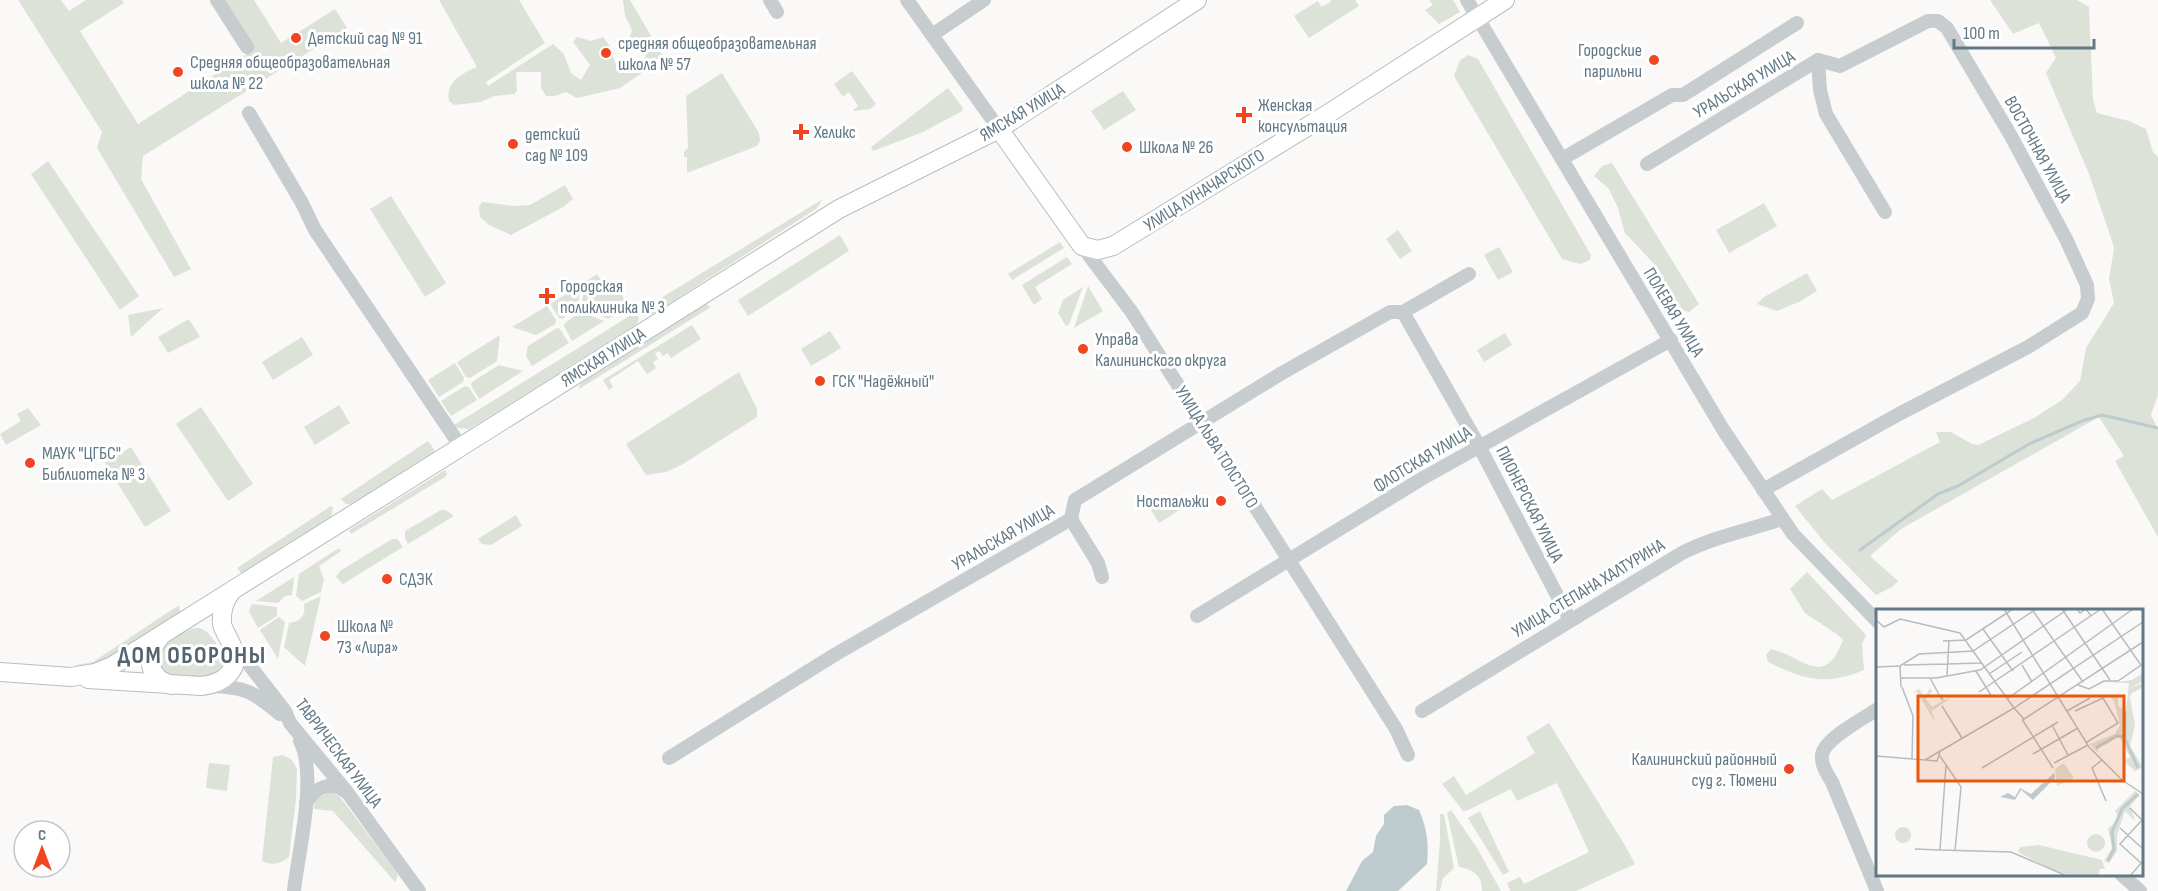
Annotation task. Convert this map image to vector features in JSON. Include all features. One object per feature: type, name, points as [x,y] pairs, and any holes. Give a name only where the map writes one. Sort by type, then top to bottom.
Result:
[{"type":"main road","name":"ЯМСКАЯ УЛИЦА","points":[[0,672],[71,677],[95,674],[112,666],[839,209],[999,129],[1197,0]]},
{"type":"main road","name":"УЛИЦА ЛУНАЧАРСКОГО","points":[[1082,246],[1098,250],[1113,246],[1323,117],[1505,0]]},
{"type":"main road","name":"УЛИЦА ЛЬВА ТОЛСТОГО","points":[[999,129],[1082,246]]},
{"type":"main road","points":[[71,677],[174,686],[201,686],[223,681],[232,669],[234,654],[223,629],[222,613],[227,597],[232,591]]},
{"type":"main road","points":[[181,624],[190,621],[207,621],[215,624],[228,637]]},
{"type":"main road","points":[[164,633],[153,647],[150,663],[158,679],[174,686]]},
{"type":"street","points":[[217,0],[247,47]]},
{"type":"street","name":"УЛИЦА ЛЬВА ТОЛСТОГО","points":[[907,0],[999,129]]},
{"type":"street","points":[[932,35],[984,0]]},
{"type":"street","name":"ПОЛЕВАЯ УЛИЦА","points":[[1467,0],[1724,431],[1793,534],[1874,618]]},
{"type":"street","name":"УРАЛЬСКАЯ УЛИЦА","points":[[1647,164],[1818,60],[1840,66],[1928,21]]},
{"type":"street","name":"ВОСТОЧНАЯ УЛИЦА","points":[[1763,490],[1899,414],[2028,347],[2082,313],[2088,300],[2087,285],[2067,239],[2012,136],[1947,28],[1938,21],[1928,21]]},
{"type":"street","name":"УРАЛЬСКАЯ УЛИЦА","points":[[1562,159],[1672,95],[1683,95],[1797,23]]},
{"type":"street","points":[[1818,60],[1820,90],[1826,114],[1885,212]]},
{"type":"street","points":[[249,113],[302,203],[315,230],[461,447]]},
{"type":"street","name":"УЛИЦА ЛЬВА ТОЛСТОГО","points":[[1082,246],[1131,312],[1396,729],[1408,755]]},
{"type":"street","name":"УРАЛЬСКАЯ УЛИЦА","points":[[669,758],[836,654],[1071,519],[1075,500],[1282,373],[1390,312],[1403,312],[1469,274]]},
{"type":"street","name":"ПИОНЕРСКАЯ УЛИЦА","points":[[1403,312],[1479,446],[1570,620]]},
{"type":"street","name":"ФЛОТСКАЯ УЛИЦА","points":[[1197,616],[1479,446],[1671,340]]},
{"type":"street","points":[[1071,519],[1098,563],[1102,577]]},
{"type":"street","name":"УЛИЦА СТЕПАНА ХАЛТУРИНА","points":[[1422,711],[1682,552],[1703,542],[1782,519]]},
{"type":"street","name":"ТАВРИЧЕСКАЯ УЛИЦА","points":[[228,637],[285,711],[290,723],[347,792],[419,891]]},
{"type":"street","points":[[201,686],[237,687],[251,692],[290,723],[303,747],[306,769],[306,803],[294,891]]},
{"type":"street","points":[[1876,710],[1834,738],[1824,748],[1822,757],[1824,767],[1877,891]]},
{"type":"street","points":[[306,803],[311,794],[329,785],[347,792]]},
{"type":"street","points":[[2123,876],[2140,891]]},
{"type":"shaded area","points":[[18,0],[61,0],[69,11],[86,0],[122,0],[124,3],[80,31],[138,124],[247,54],[213,0],[254,0],[281,43],[335,9],[347,28],[143,156],[141,179],[191,269],[174,277],[97,148],[102,132]]},
{"type":"shaded area","name":"средняя общеобразовательная школа № 57","points":[[439,0],[519,0],[545,43],[486,82],[488,86],[553,44],[564,54],[571,73],[581,80],[590,65],[573,42],[577,37],[591,41],[603,37],[609,45],[616,65],[620,67],[630,69],[644,65],[646,50],[629,39],[632,30],[625,16],[623,0],[630,0],[664,58],[620,88],[577,98],[566,92],[546,96],[541,88],[541,72],[516,72],[517,91],[514,94],[494,96],[481,102],[454,105],[449,101],[448,94],[452,83],[460,75],[477,67]]},
{"type":"shaded area","points":[[1330,0],[1355,0],[1359,6],[1309,38],[1294,16],[1318,1],[1321,7],[1331,2]]},
{"type":"shaded area","points":[[1429,0],[1453,0],[1460,12],[1439,24],[1425,10],[1433,5]]},
{"type":"shaded area","points":[[1990,0],[2077,0],[2089,7],[2093,100],[2097,113],[2129,121],[2146,129],[2153,152],[2158,157],[2158,395],[2151,415],[2158,429],[2158,537],[2115,461],[2124,456],[2099,417],[1901,529],[1870,556],[1898,581],[1892,587],[1876,595],[1825,543],[1795,506],[1822,489],[1832,500],[1940,442],[1936,432],[1951,432],[1978,445],[2034,418],[2062,400],[2080,381],[2086,348],[2114,303],[2109,279],[2114,248],[2089,174],[2046,73],[2056,58],[2039,23],[2013,34]]},
{"type":"shaded area","points":[[1468,55],[1478,59],[1591,255],[1590,260],[1580,264],[1562,259],[1454,76],[1460,60]]},
{"type":"shaded area","points":[[852,71],[876,104],[870,109],[854,111],[858,106],[849,92],[843,97],[834,84]]},
{"type":"shaded area","points":[[722,73],[759,133],[760,141],[757,146],[687,173],[687,157],[684,157],[684,152],[688,148],[686,96]]},
{"type":"shaded area","points":[[948,88],[963,108],[962,111],[923,132],[873,151],[871,147]]},
{"type":"shaded area","points":[[1123,91],[1136,110],[1104,130],[1091,111]]},
{"type":"shaded area","points":[[48,161],[139,296],[120,310],[31,174]]},
{"type":"shaded area","points":[[1612,163],[1699,304],[1689,312],[1672,308],[1668,288],[1656,266],[1625,233],[1618,208],[1609,189],[1594,176],[1602,166]]},
{"type":"shaded area","points":[[565,185],[573,199],[563,207],[511,235],[489,225],[480,217],[479,207],[482,202],[514,206],[530,205]]},
{"type":"shaded area","points":[[391,196],[446,283],[425,297],[370,209]]},
{"type":"shaded area","points":[[823,199],[816,209],[653,314],[646,313],[643,309]]},
{"type":"shaded area","points":[[1764,203],[1777,226],[1729,253],[1716,230]]},
{"type":"shaded area","points":[[1398,230],[1412,251],[1400,259],[1386,239]]},
{"type":"shaded area","points":[[840,235],[849,251],[748,316],[738,300]]},
{"type":"shaded area","points":[[1060,242],[1064,248],[1012,280],[1008,274]]},
{"type":"shaded area","points":[[1499,247],[1513,272],[1498,280],[1484,255]]},
{"type":"shaded area","points":[[1067,257],[1072,264],[1035,287],[1042,299],[1034,305],[1022,285]]},
{"type":"shaded area","points":[[1807,273],[1817,291],[1777,311],[1757,304],[1764,297]]},
{"type":"shaded area","points":[[597,274],[610,294],[619,291],[629,307],[608,319],[581,307],[585,282]]},
{"type":"shaded area","points":[[581,285],[577,309],[562,319],[559,318],[550,304]]},
{"type":"shaded area","points":[[1088,286],[1103,311],[1074,328]]},
{"type":"shaded area","points":[[1083,287],[1069,324],[1066,326],[1058,313],[1063,300]]},
{"type":"shaded area","points":[[706,304],[711,307],[579,389],[580,384]]},
{"type":"shaded area","points":[[547,306],[556,320],[555,324],[536,335],[512,327]]},
{"type":"shaded area","points":[[163,308],[131,337],[128,315]]},
{"type":"shaded area","points":[[636,312],[639,318],[637,324],[469,429],[458,428],[454,425]]},
{"type":"shaded area","points":[[579,313],[604,321],[572,341],[564,326]]},
{"type":"shaded area","points":[[189,319],[200,337],[168,353],[158,337]]},
{"type":"shaded area","points":[[692,325],[701,339],[671,358],[668,353],[663,356],[659,351],[655,353],[658,359],[653,362],[656,368],[647,374],[638,361],[609,380],[613,387],[609,390],[603,380]]},
{"type":"shaded area","points":[[557,328],[569,343],[532,366],[526,356],[528,346]]},
{"type":"shaded area","points":[[830,331],[841,348],[811,366],[801,349]]},
{"type":"shaded area","points":[[1505,333],[1512,345],[1484,362],[1477,350]]},
{"type":"shaded area","points":[[500,335],[497,361],[470,378],[466,377],[457,362]]},
{"type":"shaded area","points":[[302,337],[313,355],[273,380],[262,362]]},
{"type":"shaded area","points":[[455,363],[464,378],[463,382],[439,397],[428,380]]},
{"type":"shaded area","points":[[499,365],[523,371],[479,399],[471,385],[472,382]]},
{"type":"shaded area","points":[[739,372],[757,409],[757,417],[683,464],[666,472],[646,475],[626,444]]},
{"type":"shaded area","points":[[465,386],[469,387],[477,400],[451,416],[441,401]]},
{"type":"shaded area","points":[[339,405],[350,423],[315,445],[304,427]]},
{"type":"shaded area","points":[[201,407],[253,484],[228,501],[176,424]]},
{"type":"shaded area","points":[[28,408],[41,425],[6,445],[0,434],[21,421],[17,414]]},
{"type":"shaded area","points":[[428,441],[435,451],[351,504],[346,504],[341,499]]},
{"type":"shaded area","points":[[131,447],[171,511],[145,527],[105,463]]},
{"type":"shaded area","points":[[445,470],[447,474],[445,477],[351,534],[349,530]]},
{"type":"shaded area","points":[[1176,494],[1184,507],[1159,523],[1151,510]]},
{"type":"shaded area","points":[[331,506],[333,508],[331,517],[242,574],[237,568]]},
{"type":"shaded area","points":[[441,510],[446,510],[454,516],[408,544],[405,531]]},
{"type":"shaded area","points":[[516,515],[522,526],[491,545],[482,544],[478,539]]},
{"type":"shaded area","points":[[392,539],[397,539],[403,547],[343,584],[336,577],[340,571]]},
{"type":"shaded area","points":[[339,548],[341,551],[319,566],[324,580],[321,592],[302,601],[296,596],[299,574]]},
{"type":"shaded area","points":[[1807,572],[1866,635],[1862,644],[1864,670],[1838,678],[1815,679],[1804,677],[1768,662],[1766,655],[1771,649],[1812,666],[1820,667],[1836,655],[1843,640],[1805,613],[1790,589]]},
{"type":"shaded area","points":[[294,577],[292,595],[285,596],[278,603],[256,601]]},
{"type":"shaded area","points":[[321,596],[305,666],[284,647],[289,623],[302,617],[304,604]]},
{"type":"shaded area","points":[[252,604],[277,607],[277,616],[258,628],[249,611]]},
{"type":"shaded area","points":[[179,605],[180,612],[98,664],[75,667],[93,662]]},
{"type":"shaded area","points":[[279,617],[285,622],[278,659],[260,630]]},
{"type":"shaded area","points":[[199,628],[209,634],[221,653],[224,660],[220,671],[208,676],[172,676],[162,673],[156,655],[181,634]]},
{"type":"shaded area","points":[[1549,723],[1635,864],[1576,891],[1510,891],[1507,883],[1520,877],[1524,884],[1589,852],[1557,783],[1517,801],[1511,789],[1466,811],[1463,811],[1442,784],[1454,776],[1466,795],[1535,753],[1526,737]]},
{"type":"shaded area","points":[[282,755],[292,760],[297,769],[296,799],[289,857],[273,864],[262,861],[273,757]]},
{"type":"shaded area","points":[[209,763],[230,765],[227,791],[206,788]]},
{"type":"shaded area","points":[[328,793],[340,797],[396,871],[398,876],[395,882],[333,811],[314,809],[315,800]]},
{"type":"shaded area","points":[[1407,805],[1419,810],[1422,817],[1427,836],[1427,864],[1398,891],[1346,891],[1362,861],[1373,852],[1376,836],[1384,824],[1384,815],[1394,806]]},
{"type":"shaded area","points":[[1451,810],[1477,848],[1501,891],[1482,891],[1479,877],[1469,869],[1459,867],[1447,813]]},
{"type":"shaded area","points":[[1480,811],[1509,872],[1503,875],[1468,818]]},
{"type":"shaded area","points":[[1440,814],[1444,814],[1454,868],[1443,878],[1440,891],[1436,891],[1440,840]]},
{"type":"waterway","points":[[1860,550],[1938,494],[1958,486],[2029,444],[2082,421],[2102,415],[2158,428]]},
{"type":"place","name":"Детский сад № 91","points":[[296,38]]},
{"type":"place","name":"средняя общеобразовательная школа № 57","points":[[606,53]]},
{"type":"place","name":"Городские парильни","points":[[1654,60]]},
{"type":"place","name":"Средняя общеобразовательная школа № 22","points":[[178,72]]},
{"type":"place","name":"Женская консультация","points":[[1244,115]]},
{"type":"place","name":"Хеликс","points":[[801,132]]},
{"type":"place","name":"детский сад № 109","points":[[513,144]]},
{"type":"place","name":"Школа № 26","points":[[1127,147]]},
{"type":"place","name":"Городская поликлиника № 3","points":[[547,296]]},
{"type":"place","name":"Управа Калининского округа","points":[[1083,349]]},
{"type":"place","name":"ГСК \"Надёжный\"","points":[[820,381]]},
{"type":"place","name":"МАУК \"ЦГБС\" Библиотека № 3","points":[[30,463]]},
{"type":"place","name":"Ностальжи","points":[[1221,501]]},
{"type":"place","name":"СДЭК","points":[[387,579]]},
{"type":"place","name":"Школа № 73 «Лира»","points":[[325,636]]},
{"type":"place","name":"Калининский районный суд г. Тюмени","points":[[1789,769]]},
{"type":"district","name":"ДОМ ОБОРОНЫ","points":[[192,655]]}]
